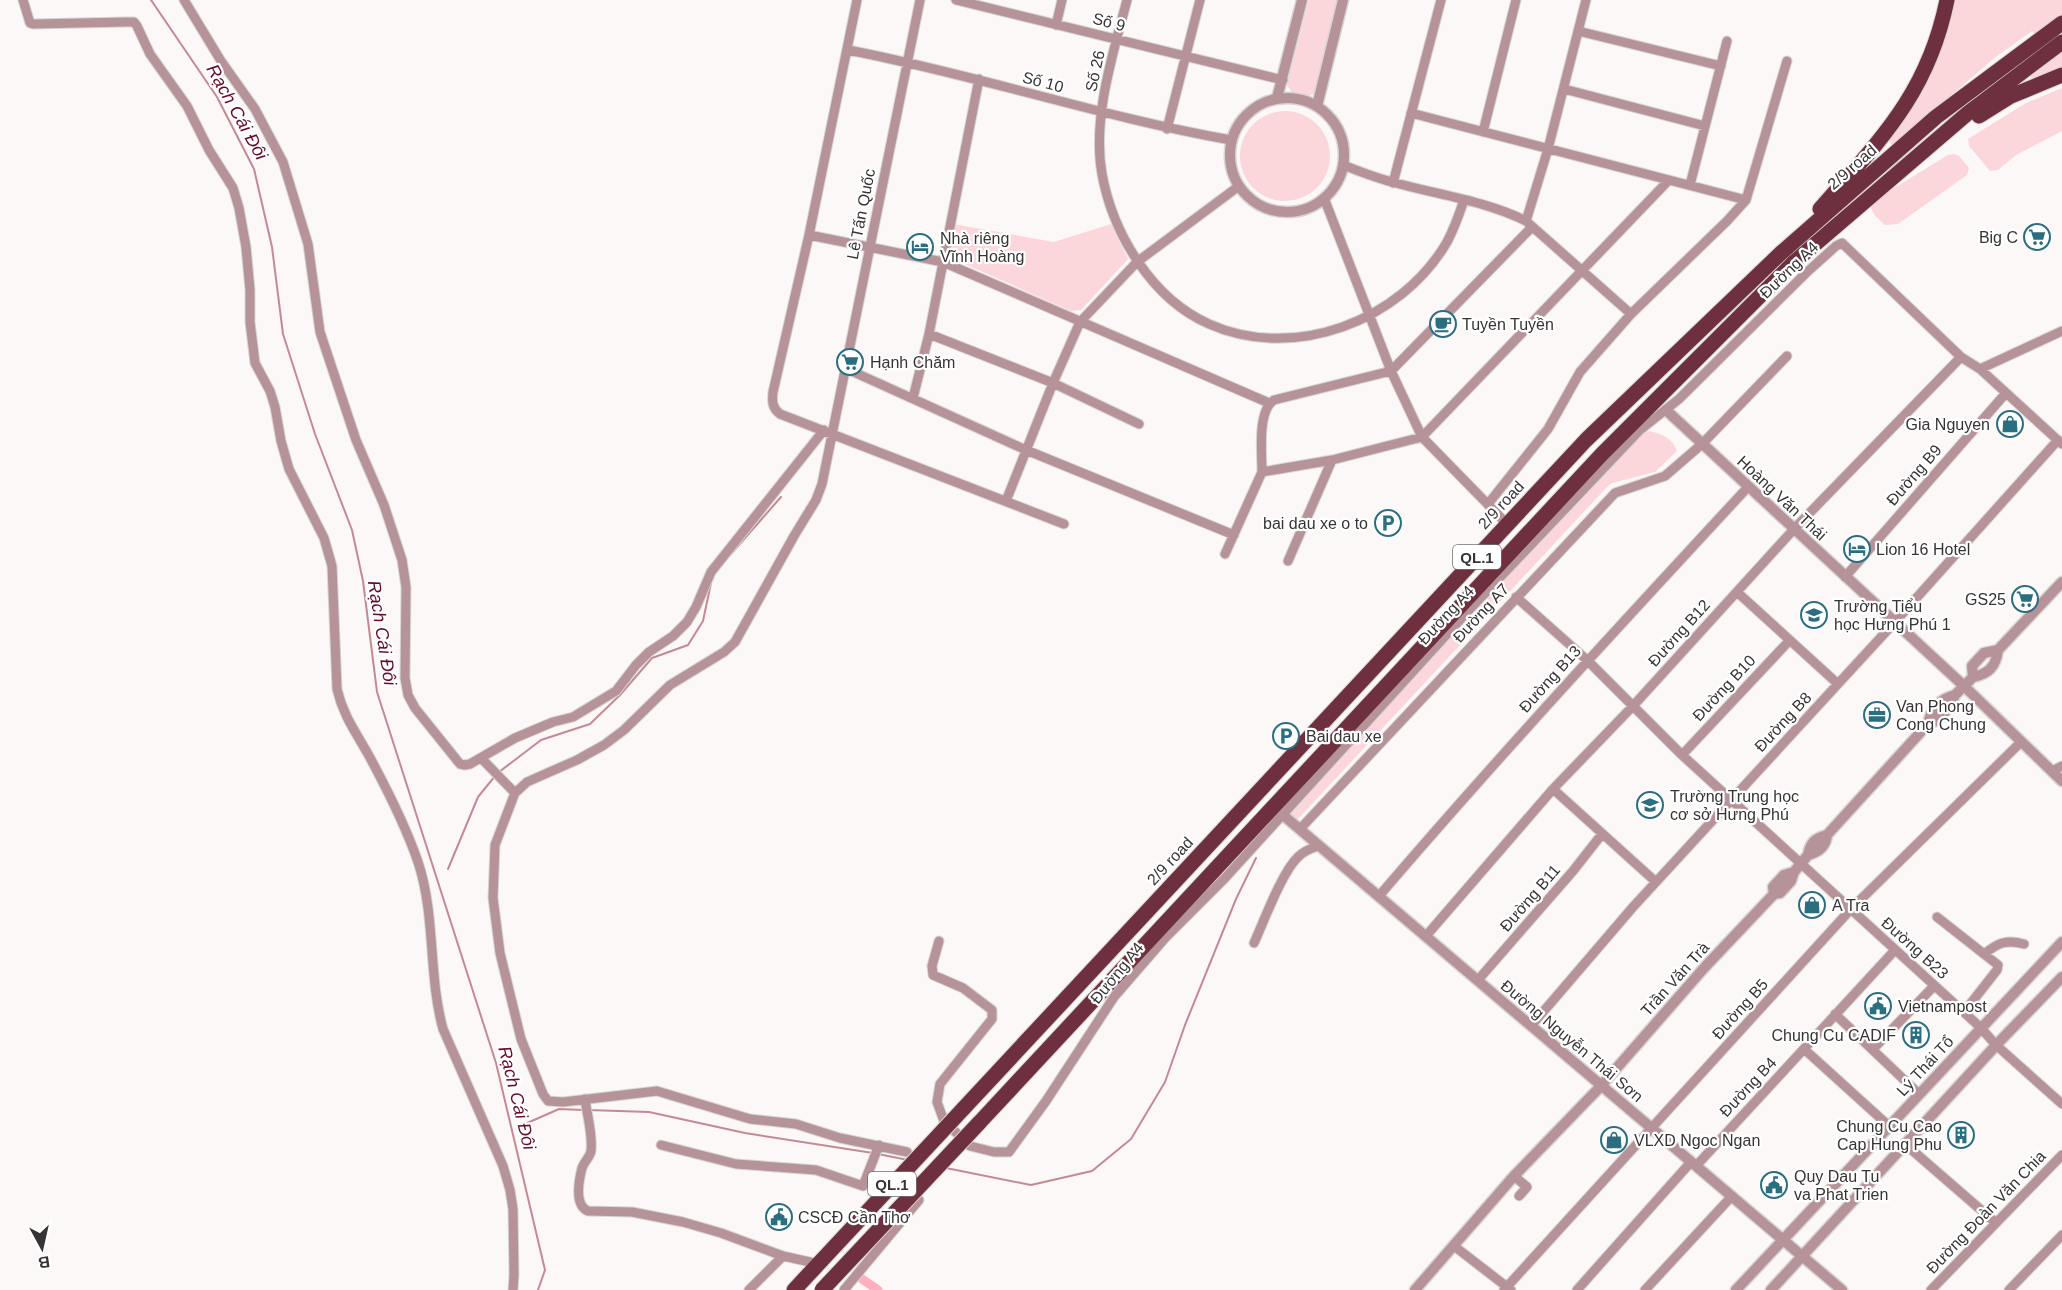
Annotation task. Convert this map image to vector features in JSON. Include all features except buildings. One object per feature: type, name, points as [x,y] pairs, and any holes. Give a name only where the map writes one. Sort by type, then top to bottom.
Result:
[{"type":"highway","points":[[1781,253],[1883,137],[1902,112],[1933,52],[1947,0]]},
{"type":"highway","name":"QL.1","points":[[2036,51],[2062,23]]},
{"type":"highway","name":"QL.1","points":[[2036,51],[2062,42]]},
{"type":"highway","name":"2/9 road","points":[[821,1262],[1586,440],[1781,253],[1936,117],[2036,51]]},
{"type":"highway","name":"2/9 road","points":[[822,1290],[1602,454],[1793,262],[1968,113],[2036,51]]},
{"type":"highway","points":[[1891,179],[1948,135],[2011,96],[2062,75]]},
{"type":"highway","name":"QL.1","points":[[794,1290],[821,1262]]},
{"type":"street","points":[[23,0],[27,18],[33,24],[134,22],[150,54],[187,106],[209,150],[233,188],[246,247],[250,322],[255,363],[276,407],[281,441],[289,469],[324,538],[332,566],[337,689],[341,708],[397,810],[418,864],[432,929],[437,1008],[472,1098],[503,1166],[510,1190],[513,1219],[513,1290]]},
{"type":"street","points":[[184,0],[221,61],[255,109],[283,162],[308,244],[320,332],[356,440],[384,505],[402,560],[406,587],[405,678],[408,695],[415,708],[455,760],[465,765],[515,738],[553,722],[573,717],[616,691],[649,652],[668,640],[687,622],[711,572],[828,431]]},
{"type":"street","points":[[857,0],[809,236],[772,401],[774,409],[780,414],[1064,524]]},
{"type":"street","name":"Lê Tấn Quốc","points":[[515,793],[527,782],[577,760],[604,745],[624,730],[670,686],[724,652],[735,642],[820,492],[828,431],[847,369],[920,0]]},
{"type":"street","name":"Số 9","points":[[956,0],[1283,80]]},
{"type":"street","points":[[1056,25],[1062,0]]},
{"type":"street","name":"Số 26","points":[[1127,0],[1101,113],[1099,147],[1104,185],[1113,213],[1137,262],[1173,302],[1209,324],[1246,335],[1271,338],[1316,334],[1338,329],[1371,316],[1398,297],[1431,265],[1446,243],[1458,219],[1464,200]]},
{"type":"street","points":[[1167,129],[1200,0]]},
{"type":"street","points":[[1277,98],[1302,0]]},
{"type":"street","points":[[1317,106],[1343,0]]},
{"type":"street","points":[[1392,183],[1441,0]]},
{"type":"street","points":[[1483,132],[1516,0]]},
{"type":"street","points":[[1225,554],[1262,472],[1263,415],[1269,403],[1391,371],[1529,224],[1586,0]]},
{"type":"street","points":[[1578,31],[1721,66]]},
{"type":"street","points":[[1690,185],[1727,41]]},
{"type":"street","name":"Số 10","points":[[848,50],[907,61],[1167,129],[1231,140]]},
{"type":"street","points":[[1488,504],[1548,429],[1580,372],[1631,314],[1746,200],[1787,61]]},
{"type":"street","points":[[913,398],[929,334],[979,80]]},
{"type":"street","points":[[1564,89],[1705,126]]},
{"type":"street","points":[[1277,98],[1298,99],[1317,106],[1330,117],[1339,132],[1344,148],[1343,165],[1336,183],[1324,198],[1309,207],[1291,212],[1273,210],[1256,203],[1239,186],[1233,176],[1229,158],[1231,140],[1237,125],[1248,112],[1262,103],[1277,98]]},
{"type":"street","points":[[1411,113],[1746,200]]},
{"type":"street","points":[[1343,165],[1392,183],[1464,200],[1516,216],[1529,224],[1631,314]]},
{"type":"street","points":[[1262,472],[1332,459],[1422,437],[1669,180]]},
{"type":"street","points":[[1006,501],[1080,322],[1137,262],[1239,186]]},
{"type":"street","points":[[1324,198],[1391,371],[1422,437],[1508,524]]},
{"type":"street","points":[[809,236],[943,262],[1269,403]]},
{"type":"street","name":"Đường A4","points":[[939,940],[932,966],[933,975],[963,988],[992,1011],[992,1019],[940,1084],[937,1102],[944,1121],[970,1146],[1002,1153],[1009,1152],[1114,997],[1166,937],[1225,878],[1469,610],[1596,479],[1640,430],[1679,399],[1806,273],[1842,243],[1961,357],[1980,369],[2060,442]]},
{"type":"street","points":[[1980,369],[2062,332]]},
{"type":"street","points":[[929,334],[1053,383],[1139,424]]},
{"type":"street","name":"Đường A7","points":[[1300,829],[1615,493],[1665,476],[1702,444],[1787,356]]},
{"type":"street","name":"Đường B12","points":[[1426,936],[1553,789],[1633,706],[1794,529],[1961,357]]},
{"type":"street","points":[[847,369],[1026,450],[1233,535]]},
{"type":"street","name":"Đường B9","points":[[1845,577],[2006,393]]},
{"type":"street","name":"Hoàng Văn Thái","points":[[1666,410],[1964,686],[2021,742],[2057,769],[2062,781]]},
{"type":"street","name":"Đường B8","points":[[1531,1026],[1656,882],[2060,442]]},
{"type":"street","points":[[1288,561],[1332,459]]},
{"type":"street","name":"Đường B13","points":[[1378,896],[1587,660],[1748,487]]},
{"type":"street","name":"Trần Văn Trà","points":[[1415,1290],[1515,1176],[1601,1086],[1704,968],[1774,894],[1780,893],[1791,881],[1801,864],[1817,853],[1826,843],[1827,835],[1928,724],[1938,720],[1952,705],[1955,695],[1973,677],[1972,666],[1984,653],[1998,650],[2062,582]]},
{"type":"street","points":[[1737,592],[1838,684]]},
{"type":"street","name":"Đường B23","points":[[1516,597],[1587,660],[1682,755],[2062,1104]]},
{"type":"street","name":"Đường B10","points":[[1682,755],[1789,641]]},
{"type":"street","name":"Đường B5","points":[[1508,1289],[1851,909],[2021,742]]},
{"type":"street","points":[[481,758],[515,793],[495,845],[493,898],[500,953],[521,1039],[548,1101],[585,1103],[657,1091],[750,1119],[796,1124],[840,1138],[907,1152]]},
{"type":"street","points":[[1553,789],[1656,882]]},
{"type":"street","name":"Đường Nguyễn Thái Sơn","points":[[1283,815],[1842,1290]]},
{"type":"street","name":"Đường B11","points":[[1478,980],[1573,871],[1602,834]]},
{"type":"street","points":[[1254,943],[1281,884],[1296,858],[1305,851],[1319,846]]},
{"type":"street","points":[[1937,917],[1997,964],[1998,968],[1964,1012]]},
{"type":"street","points":[[1984,954],[2000,942],[2012,941],[2024,944]]},
{"type":"street","name":"Lý Thái Tổ","points":[[1737,1290],[1980,1027],[2062,942]]},
{"type":"street","name":"Đường B4","points":[[1577,1290],[1895,950]]},
{"type":"street","points":[[1771,1290],[1996,1045],[2062,977]]},
{"type":"street","points":[[1873,1049],[1934,986]]},
{"type":"street","points":[[1835,1014],[1920,1094]]},
{"type":"street","points":[[1804,1049],[1889,1126]]},
{"type":"street","points":[[585,1103],[591,1150],[583,1166],[580,1201],[588,1211],[632,1212],[683,1222],[721,1233],[783,1256],[821,1262]]},
{"type":"street","points":[[1905,1144],[1996,1223]]},
{"type":"street","points":[[661,1145],[736,1164],[816,1170],[863,1186],[878,1147]]},
{"type":"street","name":"Đường Đoàn Văn Chia","points":[[1931,1290],[2062,1155]]},
{"type":"street","points":[[1515,1176],[1527,1187],[1519,1196]]},
{"type":"street","points":[[1645,1290],[1732,1196]]},
{"type":"street","points":[[844,1290],[919,1200]]},
{"type":"street","points":[[2010,1290],[2062,1235]]},
{"type":"street","points":[[1454,1246],[1508,1289]]},
{"type":"street","points":[[749,1290],[783,1256]]},
{"type":"shaded area","points":[[1309,0],[1339,0],[1316,91],[1305,96],[1292,92],[1287,85]]},
{"type":"shaded area","points":[[1952,0],[2062,0],[2062,70],[2033,80],[2029,74],[2052,59],[2032,31],[1993,59],[1893,146],[1889,142],[1922,83]]},
{"type":"shaded area","points":[[2062,88],[2062,131],[2016,155],[1998,170],[1990,171],[1969,146],[1968,139],[2026,103]]},
{"type":"shaded area","points":[[1285,111],[1302,114],[1317,124],[1327,139],[1330,156],[1327,173],[1317,188],[1302,198],[1285,201],[1268,198],[1253,188],[1243,173],[1240,156],[1243,139],[1253,124],[1268,114]]},
{"type":"shaded area","points":[[1948,155],[1959,156],[1969,168],[1967,175],[1898,224],[1885,225],[1874,214],[1871,208],[1873,201]]},
{"type":"shaded area","points":[[953,224],[1054,242],[1111,224],[1128,259],[1081,310],[1071,311],[951,258],[948,255]]},
{"type":"shaded area","points":[[1646,431],[1665,436],[1677,451],[1655,472],[1612,483],[1606,488],[1299,818],[1295,819],[1289,814],[1289,811]]},
{"type":"waterway","name":"Rạch Cái Đôi","points":[[151,0],[217,97],[254,169],[272,247],[283,334],[315,434],[352,530],[363,581],[377,692],[496,1063],[545,1270],[538,1290]]},
{"type":"waterway","points":[[731,554],[781,497]]},
{"type":"waterway","points":[[499,772],[541,740],[590,724],[620,695],[652,658],[688,645],[703,621],[711,583]]},
{"type":"waterway","points":[[448,869],[478,797],[495,776]]},
{"type":"waterway","points":[[946,1168],[1031,1185],[1092,1171],[1131,1139],[1165,1082],[1185,1025],[1236,899],[1256,858]]},
{"type":"waterway","points":[[525,1124],[559,1109],[583,1110]]},
{"type":"waterway","points":[[588,1110],[649,1112],[745,1133],[873,1153]]},
{"type":"waterway","points":[[878,1154],[908,1160]]},
{"type":"waterway","points":[[862,1279],[878,1290]]},
{"type":"place","name":"Big C","points":[[2037,237]]},
{"type":"place","name":"Nhà riêng Vĩnh Hoàng","points":[[920,247]]},
{"type":"place","name":"Tuyền Tuyền","points":[[1443,324]]},
{"type":"place","name":"Hạnh Chăm","points":[[850,362]]},
{"type":"place","name":"Gia Nguyen","points":[[2010,424]]},
{"type":"place","name":"bai dau xe o to","points":[[1388,523]]},
{"type":"place","name":"Lion 16 Hotel","points":[[1857,549]]},
{"type":"place","name":"GS25","points":[[2025,599]]},
{"type":"place","name":"Trường Tiểu học Hưng Phú 1","points":[[1814,615]]},
{"type":"place","name":"Van Phong Cong Chung","points":[[1877,715]]},
{"type":"place","name":"Bai dau xe","points":[[1286,736]]},
{"type":"place","name":"Trường Trung học cơ sở Hưng Phú","points":[[1650,805]]},
{"type":"place","name":"A Tra","points":[[1812,905]]},
{"type":"place","name":"Vietnampost","points":[[1878,1006]]},
{"type":"place","name":"Chung Cu CADIF","points":[[1916,1035]]},
{"type":"place","name":"Chung Cu Cao Cap Hung Phu","points":[[1961,1135]]},
{"type":"place","name":"VLXD Ngoc Ngan","points":[[1614,1140]]},
{"type":"place","name":"Quy Dau Tu va Phat Trien","points":[[1774,1185]]},
{"type":"place","name":"CSCĐ Cần Thơ","points":[[779,1217]]}]
